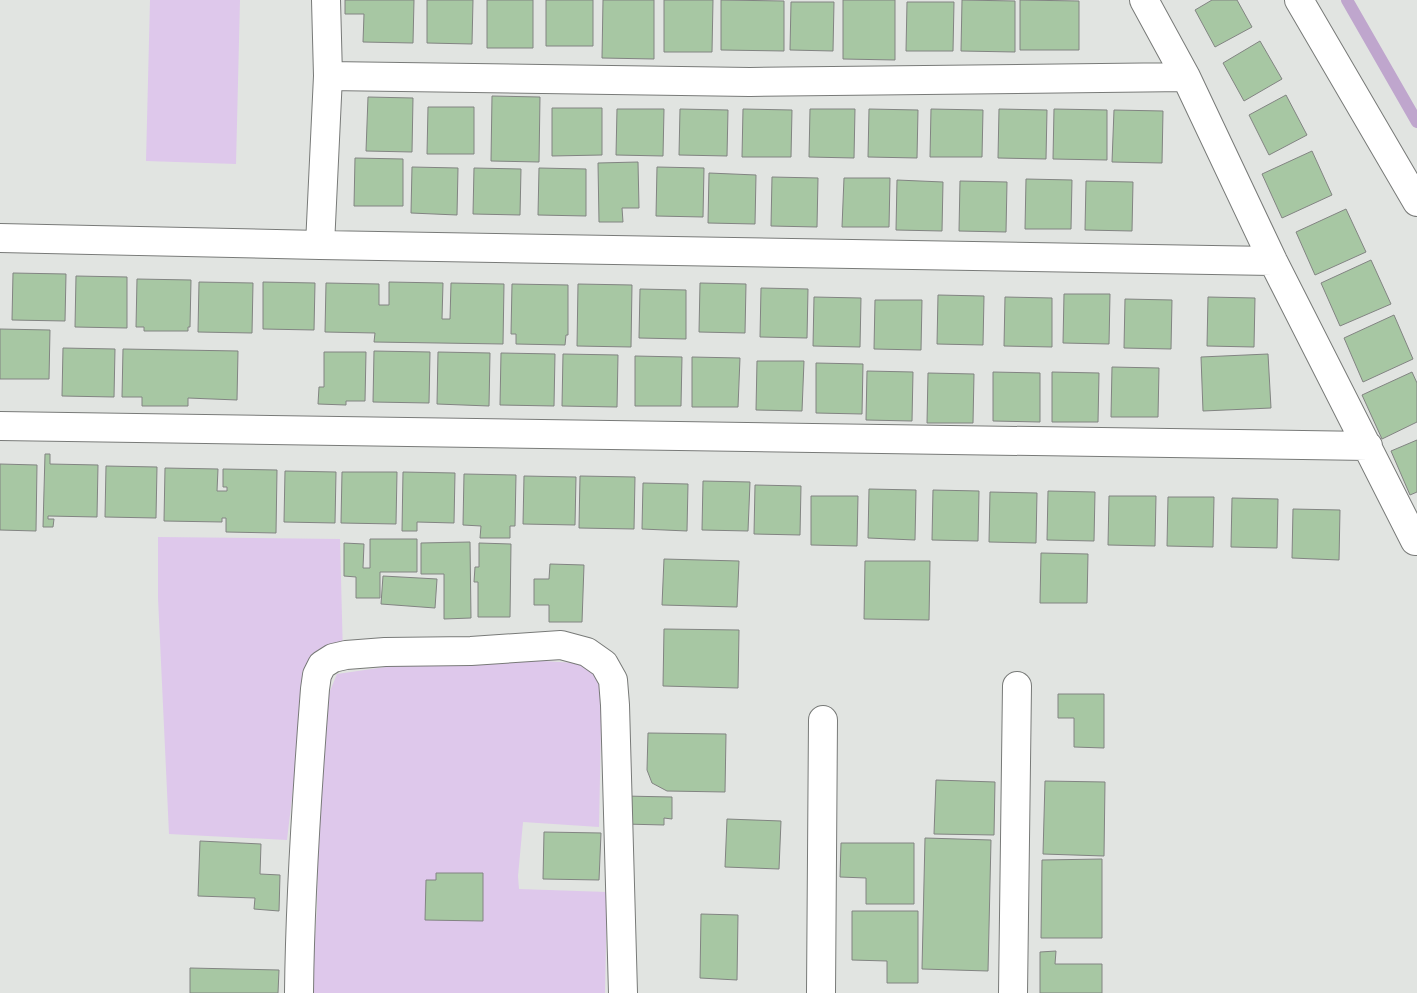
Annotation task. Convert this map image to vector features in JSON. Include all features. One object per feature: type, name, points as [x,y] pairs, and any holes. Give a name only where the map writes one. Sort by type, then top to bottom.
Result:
[{"type":"street","points":[[320,245],[328,76],[326,0]]},
{"type":"street","points":[[1144,0],[1186,77],[1273,261],[1415,541]]},
{"type":"street","points":[[1299,0],[1417,202]]},
{"type":"street","points":[[328,76],[750,82],[1186,77]]},
{"type":"street","points":[[0,238],[1273,261]]},
{"type":"street","points":[[0,426],[1368,446]]},
{"type":"street","points":[[299,993],[300,907],[308,778],[315,690],[322,665],[333,658],[346,655],[385,652],[471,651],[561,645],[587,652],[604,664],[612,680],[616,705],[623,993]]},
{"type":"street","points":[[1013,993],[1017,686]]},
{"type":"street","points":[[820,993],[823,720]]},
{"type":"shaded area","points":[[150,0],[240,0],[236,164],[146,161]]},
{"type":"shaded area","points":[[158,537],[340,539],[343,656],[303,670],[300,730],[287,840],[169,834],[158,598]]},
{"type":"shaded area","points":[[462,656],[591,664],[602,675],[599,827],[523,822],[518,876],[519,889],[607,892],[605,993],[311,993],[317,909],[320,715],[337,674]]},
{"type":"building","points":[[345,0],[414,0],[413,43],[363,42],[364,14],[345,14]]},
{"type":"building","points":[[427,0],[473,0],[472,44],[427,43]]},
{"type":"building","points":[[487,0],[533,0],[533,48],[487,48]]},
{"type":"building","points":[[546,0],[593,0],[593,46],[546,46]]},
{"type":"building","points":[[603,0],[654,0],[654,59],[602,58]]},
{"type":"building","points":[[664,0],[713,0],[712,52],[664,52]]},
{"type":"building","points":[[721,0],[784,1],[784,51],[721,50]]},
{"type":"building","points":[[843,0],[895,0],[895,60],[843,59]]},
{"type":"building","points":[[962,0],[1015,1],[1015,52],[961,51]]},
{"type":"building","points":[[1020,0],[1079,1],[1079,50],[1020,50]]},
{"type":"building","points":[[1212,0],[1237,0],[1252,27],[1215,47],[1195,10]]},
{"type":"building","points":[[791,2],[834,2],[833,51],[790,50]]},
{"type":"building","points":[[907,2],[954,2],[953,51],[906,51]]},
{"type":"building","points":[[1260,41],[1282,79],[1244,101],[1223,63]]},
{"type":"building","points":[[1286,95],[1307,135],[1269,155],[1249,115]]},
{"type":"building","points":[[492,96],[540,97],[539,162],[491,161]]},
{"type":"building","points":[[368,97],[413,98],[412,152],[366,151]]},
{"type":"building","points":[[428,107],[474,107],[474,154],[427,154]]},
{"type":"building","points":[[552,108],[602,108],[602,155],[552,156]]},
{"type":"building","points":[[617,109],[664,109],[663,156],[616,155]]},
{"type":"building","points":[[680,109],[728,110],[727,156],[679,155]]},
{"type":"building","points":[[743,109],[792,110],[791,157],[742,157]]},
{"type":"building","points":[[810,109],[855,109],[854,158],[809,157]]},
{"type":"building","points":[[869,109],[918,110],[917,158],[868,157]]},
{"type":"building","points":[[931,109],[983,110],[982,157],[930,157]]},
{"type":"building","points":[[999,109],[1047,110],[1046,159],[998,158]]},
{"type":"building","points":[[1054,109],[1107,110],[1107,160],[1053,159]]},
{"type":"building","points":[[1114,110],[1163,111],[1162,163],[1112,162]]},
{"type":"building","points":[[1312,151],[1332,195],[1282,218],[1262,174]]},
{"type":"building","points":[[355,158],[403,159],[403,206],[354,206]]},
{"type":"building","points":[[638,162],[639,208],[622,208],[623,222],[599,222],[598,163]]},
{"type":"building","points":[[412,167],[458,168],[457,215],[411,213]]},
{"type":"building","points":[[657,167],[704,168],[703,217],[656,216]]},
{"type":"building","points":[[474,168],[521,169],[520,215],[473,214]]},
{"type":"building","points":[[539,168],[586,169],[586,216],[538,215]]},
{"type":"building","points":[[709,173],[756,175],[755,224],[708,223]]},
{"type":"building","points":[[772,177],[818,178],[817,227],[771,226]]},
{"type":"building","points":[[844,178],[890,178],[889,227],[842,227]]},
{"type":"building","points":[[1026,179],[1072,180],[1071,229],[1025,229]]},
{"type":"building","points":[[897,180],[943,182],[942,231],[896,230]]},
{"type":"building","points":[[960,181],[1007,182],[1006,232],[959,231]]},
{"type":"building","points":[[1086,181],[1133,182],[1132,231],[1085,230]]},
{"type":"building","points":[[1346,209],[1366,252],[1315,275],[1296,232]]},
{"type":"building","points":[[1371,260],[1391,304],[1340,326],[1321,283]]},
{"type":"building","points":[[13,273],[66,274],[65,321],[12,320]]},
{"type":"building","points":[[76,276],[127,277],[127,328],[75,327]]},
{"type":"building","points":[[137,279],[191,280],[190,327],[188,327],[188,331],[144,331],[144,327],[136,327]]},
{"type":"building","points":[[199,282],[253,283],[252,333],[198,332]]},
{"type":"building","points":[[263,282],[315,283],[314,330],[263,329]]},
{"type":"building","points":[[389,282],[443,283],[442,319],[450,319],[451,283],[504,284],[503,344],[374,342],[375,333],[325,332],[326,283],[379,284],[379,305],[389,305]]},
{"type":"building","points":[[700,283],[746,284],[745,333],[699,332]]},
{"type":"building","points":[[512,284],[568,285],[568,335],[566,335],[565,345],[516,344],[516,334],[511,334]]},
{"type":"building","points":[[578,284],[632,285],[631,347],[577,346]]},
{"type":"building","points":[[761,288],[808,289],[807,338],[760,337]]},
{"type":"building","points":[[640,289],[686,290],[686,339],[639,338]]},
{"type":"building","points":[[1064,294],[1110,294],[1109,344],[1063,343]]},
{"type":"building","points":[[938,295],[984,296],[983,345],[937,344]]},
{"type":"building","points":[[814,297],[861,298],[860,347],[813,346]]},
{"type":"building","points":[[1005,297],[1052,298],[1052,347],[1004,346]]},
{"type":"building","points":[[1208,297],[1255,298],[1254,347],[1207,346]]},
{"type":"building","points":[[1125,299],[1172,300],[1171,349],[1124,348]]},
{"type":"building","points":[[875,300],[922,300],[921,350],[874,349]]},
{"type":"building","points":[[1394,315],[1413,359],[1363,382],[1344,338]]},
{"type":"building","points":[[0,329],[50,330],[49,379],[0,379]]},
{"type":"building","points":[[63,348],[115,349],[114,397],[62,396]]},
{"type":"building","points":[[123,349],[238,351],[237,400],[188,398],[188,406],[142,406],[142,397],[122,397]]},
{"type":"building","points":[[374,351],[430,352],[429,403],[373,402]]},
{"type":"building","points":[[324,352],[366,352],[365,401],[346,401],[346,405],[318,404],[319,387],[324,387]]},
{"type":"building","points":[[438,352],[490,353],[489,406],[437,404]]},
{"type":"building","points":[[501,353],[555,354],[554,406],[500,405]]},
{"type":"building","points":[[563,354],[618,355],[617,407],[562,406]]},
{"type":"building","points":[[1268,354],[1271,408],[1203,411],[1201,357]]},
{"type":"building","points":[[635,356],[682,357],[681,406],[635,406]]},
{"type":"building","points":[[692,357],[740,358],[738,407],[692,407]]},
{"type":"building","points":[[757,361],[804,361],[802,411],[756,410]]},
{"type":"building","points":[[816,363],[863,364],[862,414],[816,413]]},
{"type":"building","points":[[1112,367],[1159,368],[1158,417],[1111,417]]},
{"type":"building","points":[[867,371],[913,372],[912,421],[866,420]]},
{"type":"building","points":[[993,372],[1040,373],[1040,422],[993,421]]},
{"type":"building","points":[[1052,372],[1099,373],[1098,422],[1052,422]]},
{"type":"building","points":[[1412,372],[1417,383],[1417,422],[1382,439],[1362,395]]},
{"type":"building","points":[[928,373],[974,374],[973,423],[927,423]]},
{"type":"building","points":[[1417,440],[1417,492],[1410,495],[1391,451]]},
{"type":"building","points":[[45,454],[50,454],[50,464],[98,465],[97,517],[48,516],[48,519],[54,519],[53,527],[43,527]]},
{"type":"building","points":[[0,464],[37,465],[36,531],[0,530]]},
{"type":"building","points":[[106,466],[157,467],[156,518],[105,517]]},
{"type":"building","points":[[165,468],[218,469],[217,491],[227,491],[227,487],[223,487],[223,469],[277,470],[276,533],[226,532],[226,518],[222,518],[222,522],[164,521]]},
{"type":"building","points":[[285,471],[336,472],[335,523],[284,522]]},
{"type":"building","points":[[342,472],[397,472],[396,524],[341,523]]},
{"type":"building","points":[[403,472],[455,473],[454,523],[417,522],[417,531],[402,531]]},
{"type":"building","points":[[464,474],[516,475],[515,526],[510,526],[510,538],[480,538],[481,526],[463,525]]},
{"type":"building","points":[[524,476],[576,477],[575,525],[523,524]]},
{"type":"building","points":[[580,476],[635,477],[634,529],[579,528]]},
{"type":"building","points":[[703,481],[750,482],[748,531],[702,530]]},
{"type":"building","points":[[643,483],[688,484],[687,531],[642,529]]},
{"type":"building","points":[[755,485],[801,486],[800,535],[754,534]]},
{"type":"building","points":[[869,489],[916,490],[915,540],[868,538]]},
{"type":"building","points":[[933,490],[979,491],[978,541],[932,540]]},
{"type":"building","points":[[1048,491],[1095,492],[1094,541],[1047,540]]},
{"type":"building","points":[[990,492],[1037,493],[1036,543],[989,542]]},
{"type":"building","points":[[811,496],[858,496],[857,546],[811,545]]},
{"type":"building","points":[[1109,496],[1156,496],[1155,546],[1108,545]]},
{"type":"building","points":[[1168,497],[1214,497],[1213,547],[1167,546]]},
{"type":"building","points":[[1232,498],[1278,499],[1277,548],[1231,547]]},
{"type":"building","points":[[1293,509],[1340,510],[1339,560],[1292,558]]},
{"type":"building","points":[[370,539],[417,539],[417,572],[380,572],[380,598],[356,598],[356,577],[344,576],[344,543],[364,544],[363,568],[370,568]]},
{"type":"building","points":[[470,542],[471,618],[444,619],[444,574],[421,574],[421,543]]},
{"type":"building","points":[[479,543],[511,544],[510,617],[478,617],[478,582],[474,582],[475,567],[479,567]]},
{"type":"building","points":[[1041,553],[1088,554],[1087,603],[1040,603]]},
{"type":"building","points":[[664,559],[739,561],[737,607],[662,605]]},
{"type":"building","points":[[865,561],[930,561],[929,620],[864,619]]},
{"type":"building","points":[[550,564],[584,565],[582,622],[549,622],[549,605],[534,605],[534,579],[549,579]]},
{"type":"building","points":[[383,576],[437,579],[435,608],[381,604]]},
{"type":"building","points":[[664,629],[739,630],[738,688],[663,686]]},
{"type":"building","points":[[1058,694],[1104,694],[1104,748],[1074,747],[1074,718],[1058,718]]},
{"type":"building","points":[[648,733],[726,734],[725,792],[667,791],[652,783],[647,770]]},
{"type":"building","points":[[936,780],[995,782],[994,835],[934,834]]},
{"type":"building","points":[[1045,781],[1105,782],[1104,856],[1043,854]]},
{"type":"building","points":[[624,796],[672,797],[672,819],[664,818],[664,825],[624,824]]},
{"type":"building","points":[[727,819],[781,821],[779,869],[725,867]]},
{"type":"building","points":[[544,832],[601,833],[599,880],[543,879]]},
{"type":"building","points":[[925,838],[991,840],[988,971],[922,969]]},
{"type":"building","points":[[200,841],[261,844],[260,874],[280,875],[279,911],[254,909],[255,898],[198,896]]},
{"type":"building","points":[[841,843],[914,843],[914,904],[866,904],[866,878],[840,877]]},
{"type":"building","points":[[1102,859],[1102,938],[1041,938],[1042,860]]},
{"type":"building","points":[[436,873],[483,873],[483,921],[425,920],[426,880],[436,880]]},
{"type":"building","points":[[852,911],[918,911],[918,983],[887,983],[887,961],[852,960]]},
{"type":"building","points":[[701,914],[738,915],[737,980],[700,978]]},
{"type":"building","points":[[1056,951],[1055,964],[1102,964],[1102,993],[1040,993],[1040,952]]},
{"type":"building","points":[[190,968],[279,970],[278,993],[190,993]]},
{"type":"waterway","points":[[1347,0],[1417,122]]}]
